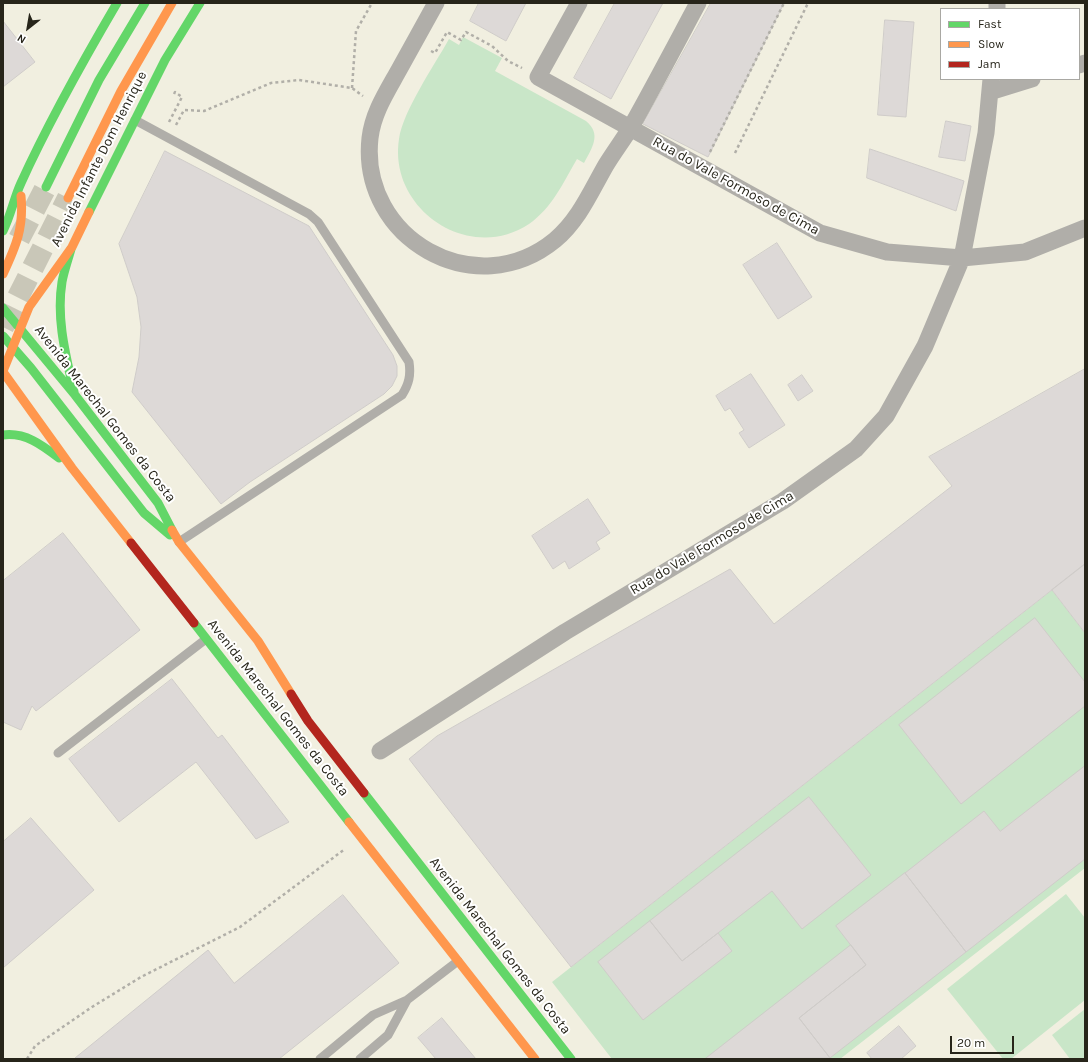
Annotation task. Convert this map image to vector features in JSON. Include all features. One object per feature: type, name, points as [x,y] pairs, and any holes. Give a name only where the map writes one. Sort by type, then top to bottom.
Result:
[{"type":"main road","points":[[3,231],[20,185],[80,65],[117,3]]},
{"type":"main road","points":[[46,187],[99,80],[145,3]]},
{"type":"main road","name":"Avenida Infante Dom Henrique","points":[[68,198],[121,91],[172,3]]},
{"type":"main road","name":"Avenida Infante Dom Henrique","points":[[3,372],[29,307],[72,247],[165,60],[200,3]]},
{"type":"main road","points":[[3,209],[20,185]]},
{"type":"main road","points":[[3,274],[20,239],[23,218],[20,185]]},
{"type":"main road","points":[[72,247],[62,282],[60,310],[63,341],[75,395]]},
{"type":"main road","name":"Avenida Marechal Gomes da Costa","points":[[3,308],[75,395],[158,503],[179,542],[258,640],[308,721],[349,776],[571,1059]]},
{"type":"main road","name":"Avenida Marechal Gomes da Costa","points":[[3,336],[14,347],[144,513],[179,542]]},
{"type":"main road","name":"Avenida Marechal Gomes da Costa","points":[[3,372],[72,468],[535,1059]]},
{"type":"main road","points":[[3,435],[22,436],[44,446],[72,468]]},
{"type":"street","points":[[436,3],[380,104],[370,137],[370,159],[375,187],[390,218],[405,235],[428,252],[444,259],[477,266],[494,265],[527,257],[542,250],[556,240],[579,214],[606,164],[630,128],[698,3]]},
{"type":"street","points":[[538,77],[579,3]]},
{"type":"street","name":"Rua do Vale Formoso de Cima","points":[[538,77],[820,233],[887,252],[962,258],[1025,252],[1085,228]]},
{"type":"street","points":[[991,85],[1025,80]]},
{"type":"street","name":"Rua do Vale Formoso de Cima","points":[[380,751],[565,632],[783,501],[856,449],[886,416],[925,346],[962,258],[986,133],[991,85]]},
{"type":"lane","points":[[135,120],[309,214],[318,222],[410,362],[411,373],[408,385],[402,395],[179,542]]},
{"type":"lane","points":[[58,753],[206,639]]},
{"type":"lane","points":[[320,1059],[373,1015],[407,1000],[458,961]]},
{"type":"lane","points":[[360,1059],[388,1035],[407,1000]]},
{"type":"path","points":[[352,88],[356,31],[372,3]]},
{"type":"path","points":[[702,168],[784,3]]},
{"type":"path","points":[[735,153],[808,3]]},
{"type":"path","points":[[435,53],[447,32],[461,40],[466,32],[492,46],[508,61],[538,77]]},
{"type":"path","points":[[171,98],[175,92],[182,97],[169,122],[175,126],[184,110],[204,111],[271,83],[299,80],[352,88],[380,104]]},
{"type":"path","points":[[27,1059],[35,1046],[92,1007],[141,977],[240,927],[361,837]]},
{"type":"green space","points":[[463,37],[502,58],[495,71],[586,121],[594,131],[594,141],[584,163],[577,159],[551,203],[529,224],[506,235],[482,237],[459,233],[437,223],[419,207],[406,187],[399,164],[399,139],[406,115],[449,39],[459,45]]},
{"type":"green space","points":[[1052,590],[1085,633],[1085,868],[840,1059],[612,1059],[552,982]]},
{"type":"green space","points":[[1066,894],[1085,918],[1085,1000],[1011,1059],[1003,1059],[947,989]]},
{"type":"green space","points":[[1085,1009],[1085,1059],[1070,1059],[1052,1035]]},
{"type":"building","points":[[479,3],[526,3],[506,41],[470,21]]},
{"type":"building","points":[[615,3],[663,3],[611,99],[574,78]]},
{"type":"building","points":[[711,3],[784,3],[708,157],[643,124]]},
{"type":"building","points":[[885,20],[914,22],[906,117],[878,115]]},
{"type":"building","points":[[3,21],[35,62],[3,87]]},
{"type":"building","points":[[946,121],[971,126],[965,161],[939,157]]},
{"type":"building","points":[[870,149],[964,181],[956,211],[867,178]]},
{"type":"building","points":[[165,151],[309,226],[393,355],[397,366],[397,376],[392,386],[384,394],[250,482],[221,504],[132,392],[139,357],[141,327],[137,297],[119,244]]},
{"type":"building","points":[[777,243],[812,297],[778,319],[743,265]]},
{"type":"building","points":[[1085,369],[1085,564],[571,967],[409,759],[437,736],[730,569],[774,624],[952,486],[929,457]]},
{"type":"building","points":[[751,374],[785,425],[749,448],[739,433],[744,430],[730,408],[725,411],[716,396]]},
{"type":"building","points":[[802,375],[813,391],[798,401],[788,385]]},
{"type":"building","points":[[588,499],[610,533],[596,542],[600,549],[569,569],[565,561],[553,569],[532,536]]},
{"type":"building","points":[[63,533],[140,630],[36,711],[32,706],[21,730],[3,722],[3,581]]},
{"type":"building","points":[[1085,564],[1085,633],[1052,590]]},
{"type":"building","points":[[1035,618],[1085,682],[1085,706],[961,804],[899,725]]},
{"type":"building","points":[[172,679],[218,738],[222,735],[289,822],[256,839],[196,762],[119,822],[69,759]]},
{"type":"building","points":[[1085,766],[1085,859],[966,952],[905,873],[984,811],[1000,831]]},
{"type":"building","points":[[809,797],[871,875],[802,929],[772,891],[682,961],[650,921]]},
{"type":"building","points":[[31,818],[94,890],[3,968],[3,842]]},
{"type":"building","points":[[905,873],[966,952],[830,1058],[799,1018],[866,965],[836,926]]},
{"type":"building","points":[[343,895],[399,963],[279,1059],[75,1058],[208,950],[234,983]]},
{"type":"building","points":[[650,921],[682,961],[718,933],[732,951],[643,1020],[598,962]]},
{"type":"building","points":[[851,945],[866,965],[799,1018],[830,1058],[705,1059]]},
{"type":"building","points":[[442,1018],[476,1059],[436,1059],[418,1038]]},
{"type":"building","points":[[899,1026],[916,1046],[901,1059],[872,1059],[867,1053]]},
{"type":"tunnel","points":[[19,239],[46,187]]},
{"type":"tunnel","points":[[3,327],[68,198]]},
{"type":"traffic: fast","points":[[3,231],[19,189],[43,137],[79,69],[117,3]]},
{"type":"traffic: fast","points":[[46,187],[99,80],[145,3]]},
{"type":"traffic: fast","points":[[89,212],[165,60],[200,3]]},
{"type":"traffic: fast","points":[[71,249],[62,282],[60,310],[63,337],[74,392]]},
{"type":"traffic: fast","points":[[3,308],[75,395],[158,503],[172,530]]},
{"type":"traffic: fast","points":[[3,336],[31,368],[144,513],[170,535]]},
{"type":"traffic: fast","points":[[3,435],[19,436],[33,440],[59,458]]},
{"type":"traffic: fast","points":[[194,623],[349,822]]},
{"type":"traffic: fast","points":[[364,793],[571,1059]]},
{"type":"traffic: slow","points":[[68,198],[121,91],[172,3]]},
{"type":"traffic: slow","points":[[3,274],[18,236],[22,207],[21,196]]},
{"type":"traffic: slow","points":[[3,371],[29,307],[72,247],[89,212]]},
{"type":"traffic: slow","points":[[3,372],[72,468],[131,543]]},
{"type":"traffic: slow","points":[[172,530],[179,542],[258,641],[291,694]]},
{"type":"traffic: slow","points":[[349,822],[535,1059]]},
{"type":"traffic: jam","points":[[131,543],[194,623]]},
{"type":"traffic: jam","points":[[291,694],[308,721],[364,793]]}]
